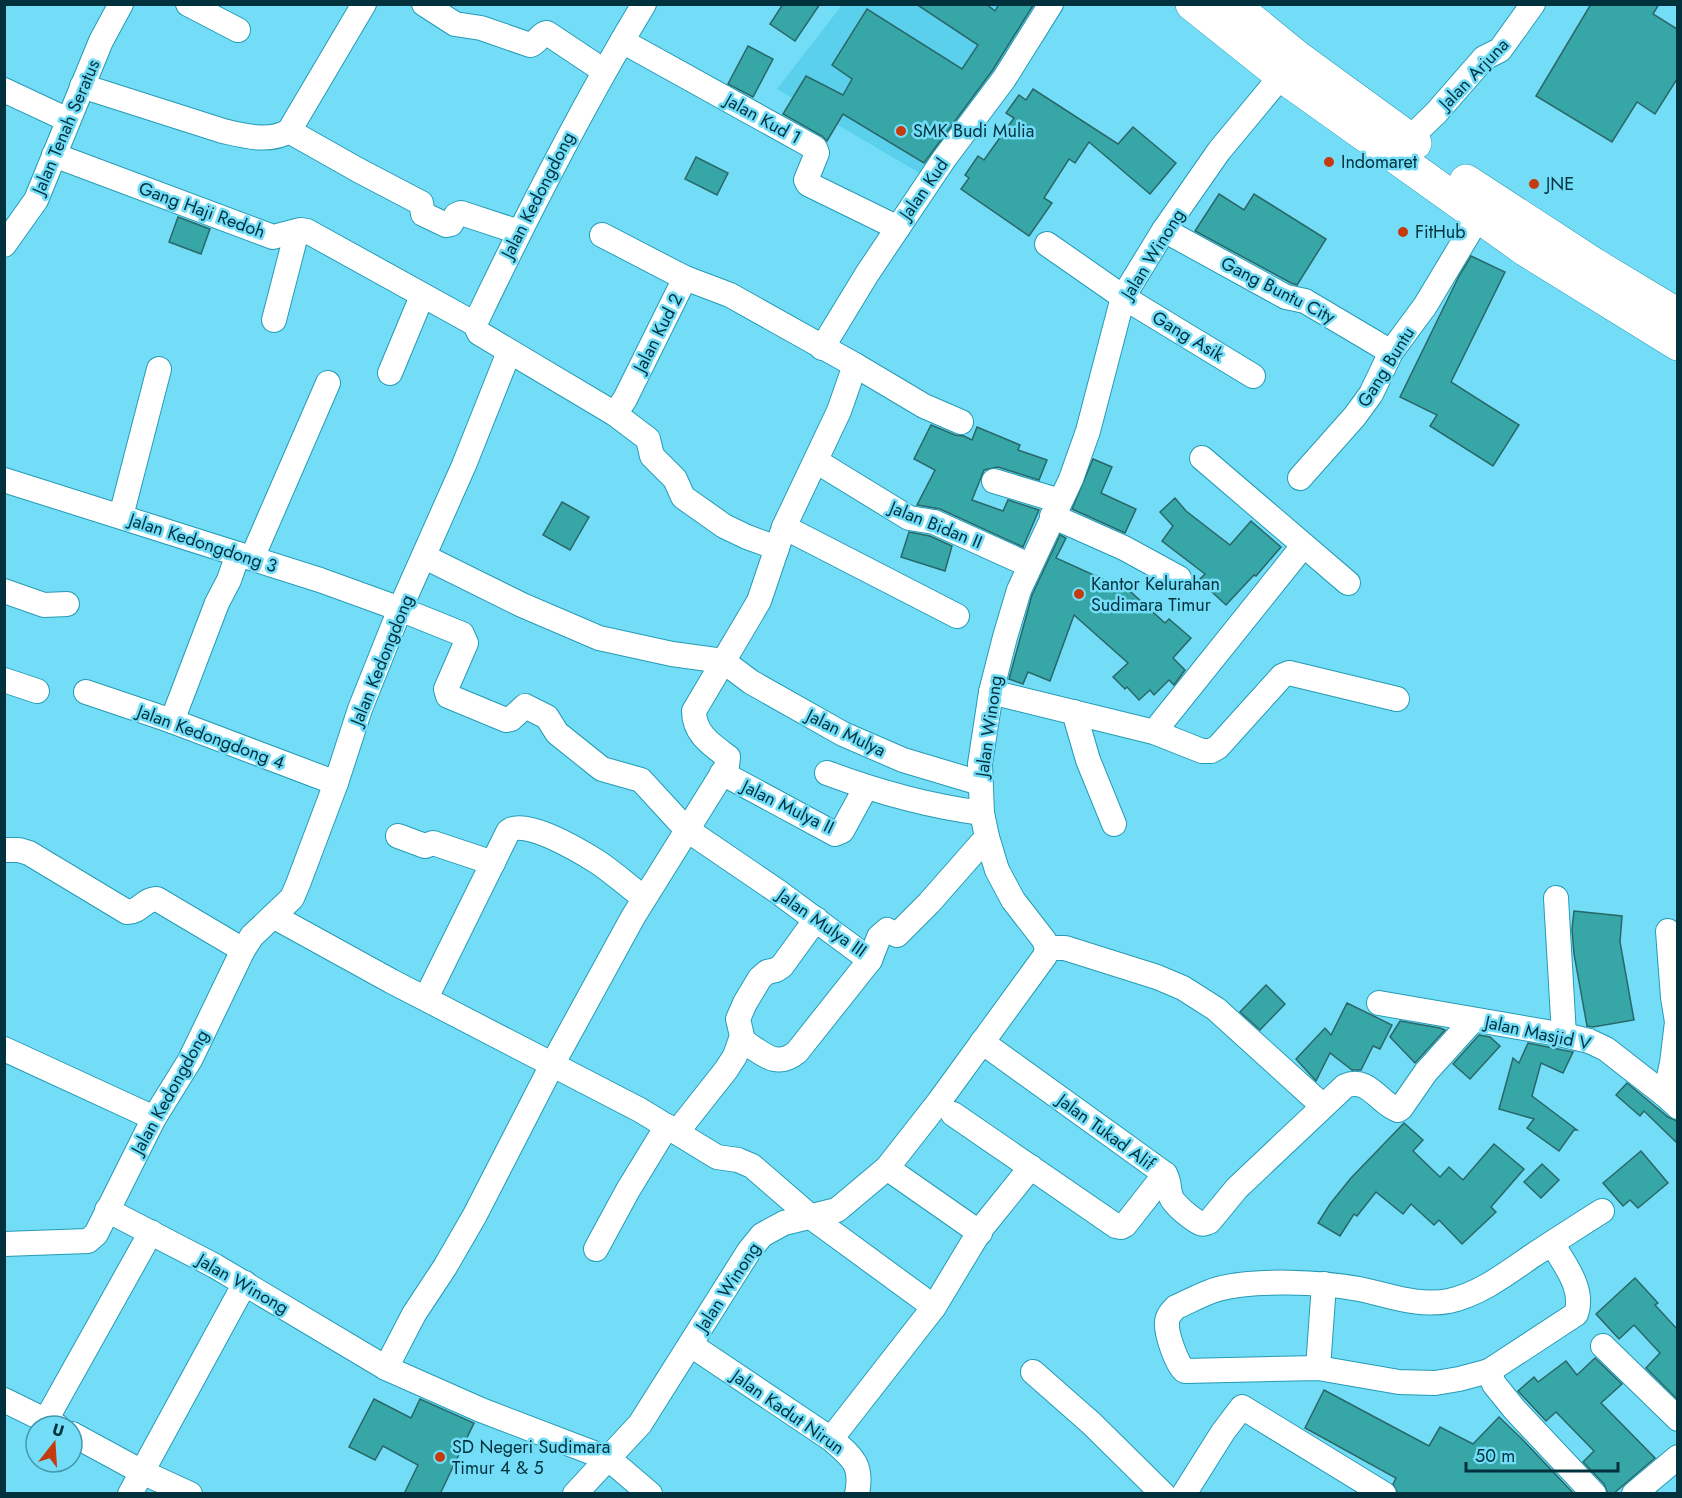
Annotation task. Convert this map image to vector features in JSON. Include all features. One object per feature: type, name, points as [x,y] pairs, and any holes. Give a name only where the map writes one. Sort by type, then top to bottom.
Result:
[{"type":"main road","points":[[1192,4],[1409,139],[1473,185],[1595,265],[1677,315]]},
{"type":"main road","points":[[1232,4],[1289,66],[1479,216],[1526,250],[1677,344]]},
{"type":"street","name":"Jalan Tenah Seratus","points":[[4,245],[36,200],[101,41],[121,4]]},
{"type":"street","points":[[188,4],[238,30]]},
{"type":"street","points":[[82,86],[223,131],[246,136],[281,135],[289,131],[364,4]]},
{"type":"street","points":[[424,4],[455,24],[481,28],[530,45],[533,45],[543,33],[547,33],[604,70]]},
{"type":"street","name":"Jalan Kedongdong","points":[[474,324],[558,154],[604,70],[644,4]]},
{"type":"street","name":"Jalan Kud","points":[[822,348],[867,274],[944,159],[1004,79],[1051,4]]},
{"type":"street","name":"Jalan Arjuna","points":[[1409,139],[1436,113],[1484,58],[1500,51],[1533,4]]},
{"type":"street","name":"Jalan Kud 1","points":[[622,41],[815,148],[817,153],[806,180],[808,184],[898,228]]},
{"type":"street","name":"Jalan Winong","points":[[609,1459],[640,1424],[749,1251],[762,1235],[784,1223],[837,1210],[887,1168],[1045,956],[1047,948],[1044,940],[1013,900],[998,870],[982,813],[980,764],[991,692],[1005,637],[1029,565],[1071,479],[1097,401],[1123,297],[1164,230],[1219,151],[1289,66]]},
{"type":"street","points":[[4,90],[68,120]]},
{"type":"street","points":[[289,131],[421,203],[423,214],[444,224],[451,224],[456,215],[461,213],[519,232]]},
{"type":"street","name":"Gang Haji Redoh","points":[[54,155],[271,236],[307,231],[474,324]]},
{"type":"street","name":"Gang Buntu","points":[[1300,478],[1355,416],[1371,394],[1391,352],[1425,306],[1479,216]]},
{"type":"street","name":"Gang Buntu City","points":[[1164,230],[1286,297],[1305,301],[1391,352]]},
{"type":"street","points":[[274,320],[297,231]]},
{"type":"street","points":[[602,235],[685,279]]},
{"type":"street","name":"Gang Asik","points":[[1047,244],[1123,297],[1253,376]]},
{"type":"street","name":"Jalan Kud 2","points":[[615,414],[625,399],[685,279],[730,295],[924,406],[961,422]]},
{"type":"street","points":[[390,373],[422,296]]},
{"type":"street","points":[[474,324],[478,333],[615,414],[648,439],[652,456],[675,479],[683,497],[724,526],[747,537],[780,538],[957,616]]},
{"type":"street","name":"Jalan Kedongdong","points":[[4,1244],[88,1241],[96,1234],[154,1118],[190,1060],[243,951],[252,936],[292,898],[336,783],[360,709],[400,609],[464,465],[509,352]]},
{"type":"street","points":[[386,1368],[414,1314],[475,1215],[552,1065],[644,898],[729,761],[728,757],[706,740],[697,729],[694,711],[759,601],[780,538],[839,411],[855,365]]},
{"type":"street","points":[[121,516],[159,369]]},
{"type":"street","points":[[172,721],[245,556],[328,383]]},
{"type":"street","points":[[1202,458],[1348,583]]},
{"type":"street","name":"Jalan Bidan II","points":[[816,461],[909,518],[934,522],[1029,565]]},
{"type":"street","name":"Jalan Kedongdong 3","points":[[4,480],[245,556],[400,609],[453,630],[465,639],[465,648],[446,689],[448,696],[506,720],[511,719],[525,706],[547,717],[557,733],[602,769],[641,780],[686,829]]},
{"type":"street","points":[[994,481],[1056,509],[1179,578]]},
{"type":"street","points":[[1154,732],[1303,546]]},
{"type":"street","points":[[424,557],[522,605],[599,638],[672,654],[723,661]]},
{"type":"street","points":[[4,591],[44,605],[67,604]]},
{"type":"street","name":"Jalan Mulya","points":[[723,661],[751,682],[843,734],[903,760],[980,783]]},
{"type":"street","points":[[991,692],[1154,732],[1202,751],[1211,751],[1218,747],[1282,675],[1289,673],[1397,699]]},
{"type":"street","points":[[4,680],[36,691]]},
{"type":"street","name":"Jalan Kedongdong 4","points":[[86,692],[172,721],[336,783]]},
{"type":"street","points":[[1074,712],[1088,760],[1114,824]]},
{"type":"street","points":[[827,773],[866,788],[922,803],[982,813]]},
{"type":"street","name":"Jalan Mulya II","points":[[722,774],[835,834],[842,831],[866,788]]},
{"type":"street","points":[[426,998],[511,828],[534,830],[551,836],[596,861],[644,898]]},
{"type":"street","name":"Jalan Mulya III","points":[[686,829],[816,919],[870,960],[879,937],[886,930],[897,935],[929,903],[987,837]]},
{"type":"street","points":[[398,836],[424,846],[433,843],[493,863]]},
{"type":"street","points":[[4,850],[19,850],[28,853],[127,912],[135,912],[148,900],[157,899],[243,951]]},
{"type":"street","points":[[1556,898],[1564,1035]]},
{"type":"street","points":[[273,916],[391,981],[640,1110],[717,1157],[738,1160],[752,1166],[812,1217],[934,1307]]},
{"type":"street","points":[[596,1249],[628,1190],[672,1129],[726,1070],[741,1040],[738,1019],[760,978],[767,972],[782,966],[816,919]]},
{"type":"street","points":[[1668,931],[1677,1022],[1672,1062],[1671,1101]]},
{"type":"street","points":[[1047,948],[1065,948],[1157,977],[1183,988],[1216,1010],[1323,1106]]},
{"type":"street","points":[[741,1040],[773,1059],[780,1061],[788,1059],[797,1052],[870,960]]},
{"type":"street","name":"Jalan Masjid V","points":[[1380,1003],[1589,1041],[1606,1049],[1671,1101]]},
{"type":"street","name":"Jalan Tukad Alif","points":[[982,1042],[1165,1174],[1169,1180],[1171,1198],[1175,1204],[1199,1223],[1209,1222],[1237,1188],[1344,1086],[1354,1083],[1372,1090],[1393,1109],[1398,1110],[1426,1072],[1473,1020]]},
{"type":"street","points":[[4,1050],[154,1118]]},
{"type":"street","points":[[953,1114],[1116,1226],[1125,1225],[1165,1174]]},
{"type":"street","points":[[831,1439],[934,1307],[980,1233],[1031,1167]]},
{"type":"street","points":[[887,1168],[980,1233]]},
{"type":"street","name":"Jalan Winong","points":[[107,1210],[152,1232],[244,1284],[386,1368],[481,1410],[609,1459],[650,1494]]},
{"type":"street","points":[[1552,1243],[1576,1288],[1579,1305],[1576,1314],[1489,1371],[1459,1379],[1410,1383],[1318,1368],[1185,1371],[1176,1361],[1166,1324],[1176,1307],[1218,1289],[1250,1283],[1324,1284],[1362,1290],[1406,1301],[1428,1303],[1447,1301],[1484,1288],[1552,1243],[1602,1211]]},
{"type":"street","points":[[56,1414],[152,1232]]},
{"type":"street","points":[[130,1494],[244,1284]]},
{"type":"street","points":[[1318,1368],[1324,1284]]},
{"type":"street","name":"Jalan Kadut Nirun","points":[[691,1345],[831,1439],[852,1457],[858,1467],[857,1494]]},
{"type":"street","points":[[1603,1346],[1677,1419]]},
{"type":"street","points":[[1489,1371],[1494,1384],[1515,1410],[1594,1494]]},
{"type":"street","points":[[1033,1372],[1091,1423],[1164,1494]]},
{"type":"street","points":[[4,1400],[33,1414]]},
{"type":"street","points":[[1184,1494],[1223,1432],[1242,1407],[1384,1494]]},
{"type":"street","points":[[84,1441],[142,1472],[190,1494]]},
{"type":"street","points":[[1634,1494],[1677,1457]]},
{"type":"street","points":[[575,1494],[609,1459]]},
{"type":"shaded area","name":"SMK Budi Mulia","points":[[842,5],[1041,5],[921,174],[777,89]]},
{"type":"building","points":[[783,4],[820,4],[795,41],[770,24]]},
{"type":"building","name":"SMK Budi Mulia","points":[[916,4],[986,4],[995,11],[999,4],[1034,4],[992,71],[924,163],[843,114],[827,141],[783,114],[806,76],[843,95],[852,79],[832,65],[867,9],[962,69],[978,45]]},
{"type":"building","points":[[1591,4],[1659,4],[1653,14],[1677,29],[1677,79],[1655,114],[1637,102],[1612,142],[1536,96]]},
{"type":"building","points":[[748,46],[773,59],[753,97],[728,84]]},
{"type":"building","points":[[1033,89],[1118,144],[1133,127],[1176,163],[1150,194],[1089,142],[1075,163],[1069,159],[1044,198],[1052,203],[1029,236],[961,189],[969,178],[965,175],[978,156],[984,160],[1014,118],[1006,113],[1019,95],[1026,100]]},
{"type":"building","points":[[696,157],[728,173],[717,195],[685,179]]},
{"type":"building","points":[[1219,194],[1244,210],[1254,194],[1326,239],[1297,285],[1195,231]]},
{"type":"building","points":[[178,217],[210,229],[201,254],[169,242]]},
{"type":"building","points":[[1471,256],[1505,272],[1451,382],[1519,425],[1493,466],[1430,426],[1437,415],[1400,397]]},
{"type":"building","points":[[931,425],[972,440],[977,427],[1020,445],[1018,450],[1047,460],[1039,480],[998,467],[984,470],[972,500],[1003,511],[1008,500],[1039,510],[1023,547],[940,509],[917,505],[935,470],[914,459]]},
{"type":"building","points":[[1093,459],[1112,467],[1101,493],[1136,509],[1125,533],[1072,509]]},
{"type":"building","points":[[1175,498],[1186,511],[1230,545],[1251,521],[1281,547],[1256,576],[1254,575],[1226,605],[1199,580],[1205,574],[1162,541],[1173,526],[1160,512]]},
{"type":"building","points":[[562,502],[589,517],[570,550],[543,535]]},
{"type":"building","points":[[909,532],[930,536],[952,546],[945,571],[901,557]]},
{"type":"building","points":[[1060,535],[1066,538],[1056,558],[1120,587],[1122,584],[1165,623],[1169,619],[1191,638],[1173,658],[1185,670],[1174,685],[1169,680],[1154,695],[1150,690],[1139,700],[1113,677],[1128,663],[1074,615],[1050,681],[1028,672],[1023,684],[1009,679],[1032,595]]},
{"type":"building","points":[[1574,911],[1622,916],[1620,942],[1634,1020],[1587,1026],[1574,954],[1572,929]]},
{"type":"building","points":[[1266,985],[1285,1004],[1260,1030],[1240,1012]]},
{"type":"building","points":[[1347,1003],[1392,1025],[1380,1049],[1373,1046],[1361,1070],[1352,1070],[1330,1053],[1316,1081],[1296,1059],[1325,1028],[1331,1035]]},
{"type":"building","points":[[1400,1021],[1445,1030],[1415,1063],[1390,1037]]},
{"type":"building","points":[[1479,1035],[1490,1037],[1500,1046],[1470,1079],[1453,1064]]},
{"type":"building","points":[[1528,1043],[1573,1052],[1563,1073],[1541,1063],[1532,1096],[1577,1130],[1574,1130],[1559,1151],[1527,1128],[1534,1119],[1499,1109],[1513,1058],[1519,1063]]},
{"type":"building","points":[[1627,1083],[1668,1117],[1677,1121],[1677,1143],[1644,1111],[1640,1116],[1616,1095]]},
{"type":"building","points":[[1404,1123],[1423,1140],[1413,1151],[1440,1177],[1449,1167],[1463,1180],[1494,1144],[1524,1169],[1491,1207],[1496,1212],[1462,1244],[1439,1220],[1434,1225],[1411,1204],[1403,1214],[1376,1192],[1357,1216],[1354,1214],[1340,1236],[1318,1223],[1351,1178]]},
{"type":"building","points":[[1641,1151],[1668,1183],[1638,1208],[1630,1200],[1623,1206],[1603,1183]]},
{"type":"building","points":[[1542,1164],[1559,1180],[1541,1198],[1524,1182]]},
{"type":"building","points":[[1635,1278],[1658,1303],[1655,1305],[1677,1329],[1677,1399],[1646,1368],[1660,1353],[1634,1325],[1619,1339],[1596,1314]]},
{"type":"building","points":[[1595,1358],[1622,1384],[1601,1403],[1655,1458],[1613,1494],[1608,1494],[1604,1484],[1583,1462],[1594,1451],[1556,1412],[1546,1421],[1518,1391],[1534,1377],[1538,1382],[1566,1361],[1577,1375]]},
{"type":"building","points":[[1324,1390],[1429,1446],[1440,1427],[1473,1444],[1499,1417],[1574,1494],[1398,1494],[1393,1484],[1396,1478],[1305,1428]]},
{"type":"building","points":[[374,1399],[411,1418],[420,1399],[474,1423],[440,1494],[404,1494],[418,1465],[383,1446],[375,1460],[349,1447]]},
{"type":"place","name":"SMK Budi Mulia","points":[[901,131]]},
{"type":"place","name":"Indomaret","points":[[1329,162]]},
{"type":"place","name":"JNE","points":[[1534,184]]},
{"type":"place","name":"FitHub","points":[[1403,232]]},
{"type":"place","name":"Kantor Kelurahan Sudimara Timur","points":[[1079,594]]},
{"type":"place","name":"SD Negeri Sudimara Timur 4 & 5","points":[[440,1457]]}]
